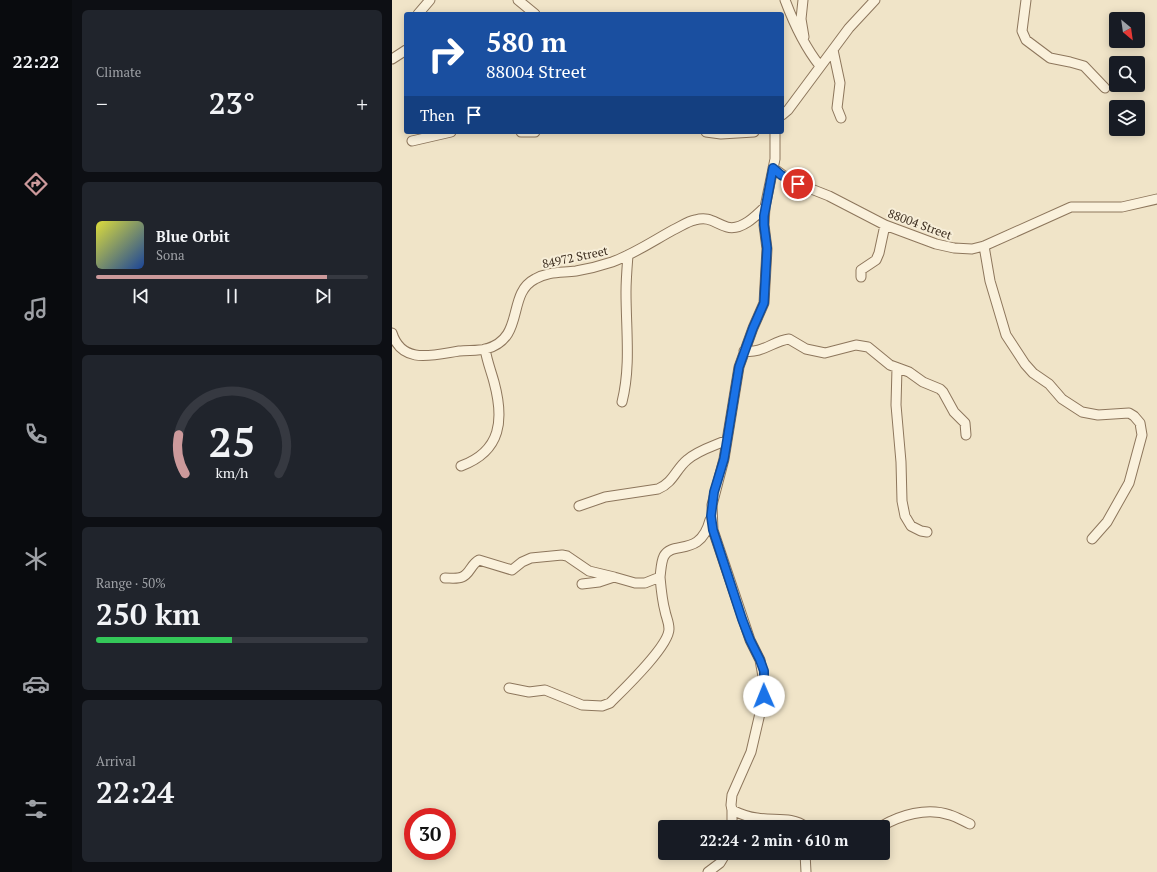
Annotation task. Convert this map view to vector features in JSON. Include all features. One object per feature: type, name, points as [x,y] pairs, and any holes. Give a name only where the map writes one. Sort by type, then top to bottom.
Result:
[{"type":"street","points":[[420,12],[430,0]]},
{"type":"street","points":[[518,0],[532,12]]},
{"type":"street","points":[[785,0],[808,50],[820,66]]},
{"type":"street","points":[[803,0],[801,19],[808,50]]},
{"type":"street","points":[[784,112],[849,28],[875,0]]},
{"type":"street","points":[[1026,0],[1022,31],[1026,40],[1050,58],[1084,66],[1105,88]]},
{"type":"street","points":[[833,50],[839,77],[840,93],[837,108],[841,118]]},
{"type":"street","points":[[392,59],[404,51]]},
{"type":"street","points":[[412,141],[443,134]]},
{"type":"street","points":[[509,688],[529,692],[545,690],[582,705],[602,706],[610,703],[652,658],[663,645],[669,634],[669,625],[663,601],[660,577],[662,561],[665,554],[671,550],[684,548],[691,545],[702,539],[706,534],[711,516],[714,492],[724,459],[739,367],[766,295],[767,248],[764,225],[765,207],[773,168],[775,134]]},
{"type":"street","name":"88004 Street","points":[[773,168],[791,181],[829,196],[885,225],[936,244],[954,248],[972,249],[984,246],[1071,207],[1122,207],[1157,198]]},
{"type":"street","name":"84972 Street","points":[[485,349],[506,337],[511,330],[516,316],[520,295],[526,285],[534,279],[546,274],[576,271],[598,266],[628,255],[694,220],[712,219],[727,227],[734,228],[755,217],[765,207]]},
{"type":"street","points":[[861,277],[861,270],[876,260],[885,225]]},
{"type":"street","points":[[984,246],[990,281],[1006,335],[1025,364],[1033,373],[1049,384],[1062,399],[1082,412],[1098,415],[1128,413],[1134,416],[1140,423],[1142,435],[1129,483],[1107,522],[1092,539]]},
{"type":"street","points":[[622,402],[628,355],[626,292],[628,255]]},
{"type":"street","points":[[392,333],[395,343],[399,348],[418,355],[433,355],[485,349],[486,358],[494,384],[500,423],[493,440],[484,454],[461,466]]},
{"type":"street","points":[[744,351],[758,351],[789,339],[806,349],[825,353],[856,345],[868,347],[890,365],[909,372],[923,382],[944,392],[954,412],[965,423],[966,435]]},
{"type":"street","points":[[897,368],[896,406],[902,501],[905,516],[911,526],[920,531],[927,532]]},
{"type":"street","points":[[579,506],[605,497],[663,487],[670,482],[687,460],[693,455],[727,440]]},
{"type":"street","points":[[711,516],[713,530],[742,619],[760,660],[764,682],[764,696],[755,738],[749,758],[732,795],[732,820]]},
{"type":"street","points":[[445,578],[463,577],[467,574],[475,562],[479,560],[512,570],[527,560],[557,555],[567,556],[588,571],[640,583],[652,581],[660,577]]},
{"type":"street","points":[[582,584],[599,582],[614,577]]},
{"type":"street","points":[[732,810],[746,816],[772,820]]},
{"type":"street","points":[[890,822],[896,819],[927,812],[938,812],[950,815],[970,824]]},
{"type":"street","points":[[711,870],[720,860]]},
{"type":"street","points":[[805,860],[806,872]]},
{"type":"route","points":[[764,696],[764,671],[742,619],[713,530],[711,516],[714,492],[724,459],[739,367],[766,295],[767,241],[764,216],[773,168],[781,175],[798,184]]}]
